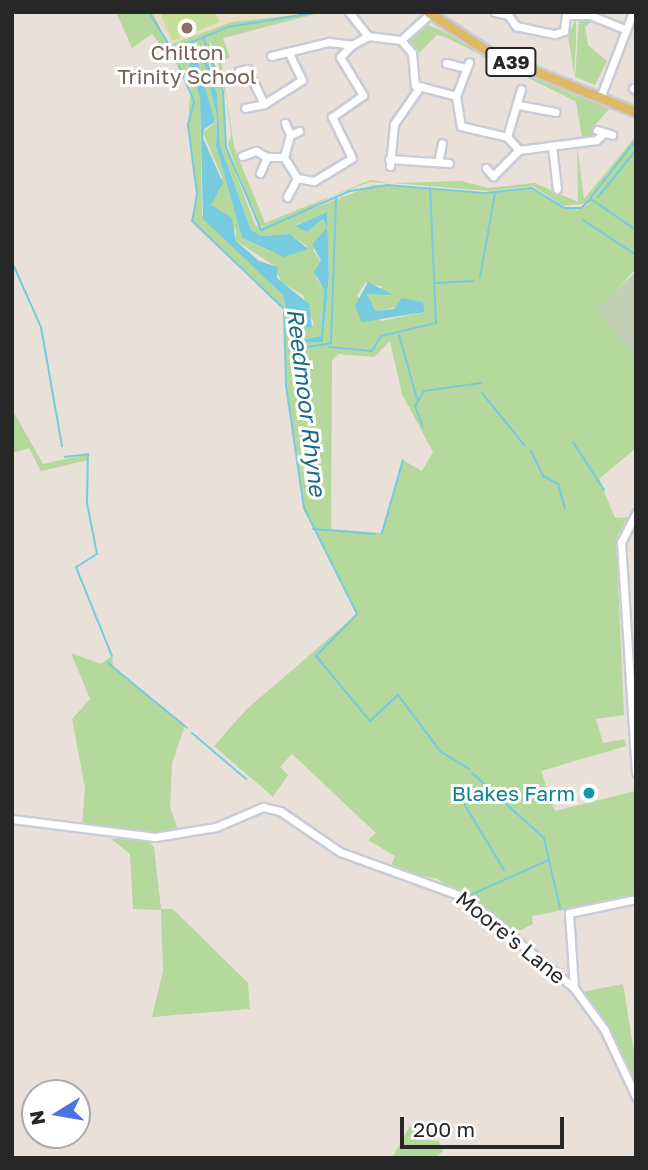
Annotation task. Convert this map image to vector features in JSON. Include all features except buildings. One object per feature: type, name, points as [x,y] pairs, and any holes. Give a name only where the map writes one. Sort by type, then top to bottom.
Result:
[{"type":"main road","name":"A39","points":[[429,13],[484,50],[636,112]]},
{"type":"street","points":[[349,12],[368,36]]},
{"type":"street","points":[[401,40],[418,12]]},
{"type":"street","points":[[495,12],[508,15],[516,26],[560,34],[566,13],[590,14],[625,29]]},
{"type":"street","points":[[600,99],[633,12]]},
{"type":"street","points":[[413,24],[429,13]]},
{"type":"street","points":[[340,57],[352,45],[368,36],[401,40],[412,52],[419,88],[396,119],[389,162],[449,163]]},
{"type":"street","points":[[270,54],[336,44],[352,45]]},
{"type":"street","points":[[285,123],[290,135],[284,157],[297,178],[314,181],[352,158],[332,117],[363,95],[340,57],[336,44]]},
{"type":"street","points":[[244,108],[264,104],[302,80],[289,53]]},
{"type":"street","points":[[446,63],[467,65],[456,96],[461,127],[507,137],[519,150]]},
{"type":"street","points":[[239,71],[247,69],[264,104]]},
{"type":"street","points":[[419,88],[456,96]]},
{"type":"street","points":[[507,137],[519,105],[521,89]]},
{"type":"street","points":[[519,105],[542,114],[555,112]]},
{"type":"street","points":[[290,135],[299,131]]},
{"type":"street","points":[[486,168],[495,178],[519,150],[596,141],[604,133]]},
{"type":"street","points":[[438,162],[442,143]]},
{"type":"street","points":[[547,184],[557,186],[556,144]]},
{"type":"street","points":[[242,156],[256,151],[267,157],[284,157]]},
{"type":"street","points":[[260,173],[267,157]]},
{"type":"street","points":[[287,197],[297,178]]},
{"type":"street","points":[[636,513],[622,533],[636,773]]},
{"type":"street","name":"Moore's Lane","points":[[12,818],[155,837],[216,827],[269,807],[340,852],[453,890],[575,988],[604,1029],[636,1097]]},
{"type":"street","points":[[575,988],[569,913],[636,899]]},
{"type":"shaded area","name":"Chilton Trinity School","points":[[152,12],[292,12],[232,22],[172,45]]},
{"type":"green space","points":[[116,12],[152,12],[169,45],[232,22],[323,12],[223,38],[230,58],[221,60],[234,147],[265,223],[371,180],[389,183],[370,182],[330,197],[304,212],[373,185],[485,193],[532,188],[560,206],[578,210],[591,203],[563,206],[533,186],[488,191],[393,183],[462,181],[488,188],[535,183],[578,202],[577,145],[584,199],[636,136],[636,269],[607,300],[636,359],[636,448],[599,479],[615,518],[628,517],[616,539],[624,715],[596,719],[603,743],[625,739],[626,746],[541,771],[555,811],[635,791],[636,896],[532,916],[533,924],[512,934],[438,879],[390,869],[395,856],[368,840],[376,833],[292,754],[280,767],[288,775],[273,797],[214,746],[246,710],[357,614],[304,508],[286,385],[284,309],[192,221],[197,194],[188,125],[191,83],[152,34],[132,48]],"holes":[[[209,40],[215,50],[227,102],[231,136],[228,145],[257,223],[264,228],[288,219],[264,229],[255,225],[226,147],[225,106]],[[207,50],[217,94],[220,145],[251,230],[261,236],[290,234],[308,247],[274,253],[242,238],[216,146],[217,116],[202,54],[198,62],[215,122],[203,133],[222,177],[211,205],[236,230],[236,241],[275,266],[281,282],[303,295],[314,324],[309,329],[297,314],[298,341],[321,336],[324,290],[316,278],[321,262],[313,250],[327,228],[323,219],[314,227],[296,225],[327,212],[329,275],[323,342],[293,343],[283,295],[202,215],[200,97],[187,56]],[[365,283],[383,287],[366,296],[375,311],[398,307],[402,298],[423,302],[425,312],[381,321],[357,296]],[[390,341],[402,394],[433,452],[422,471],[403,460],[382,533],[331,529],[332,361],[338,354],[374,357]]]},
{"type":"green space","points":[[160,12],[215,12],[220,22],[172,41]]},
{"type":"green space","points":[[576,19],[576,43],[574,74],[568,35]]},
{"type":"green space","points":[[579,20],[593,20],[585,27],[588,45],[607,61],[595,85],[575,77]]},
{"type":"green space","points":[[427,24],[573,95],[577,102],[445,37],[437,35],[417,55],[408,42]]},
{"type":"green space","points":[[574,92],[636,118],[610,108],[595,125],[595,136],[582,137]]},
{"type":"green space","points":[[633,274],[636,277],[636,359],[597,309]]},
{"type":"green space","points":[[12,409],[43,464],[89,454],[88,460],[41,471],[29,448],[12,453]]},
{"type":"green space","points":[[71,653],[101,664],[112,656],[113,667],[185,725],[172,764],[170,807],[178,830],[156,835],[82,826],[85,788],[72,719],[90,699]]},
{"type":"green space","points":[[111,839],[147,839],[154,847],[161,909],[173,909],[248,983],[250,1009],[152,1017],[163,971],[161,910],[133,909],[130,854]]},
{"type":"green space","points":[[623,984],[636,1064],[636,1094],[581,992]]},
{"type":"green space","points":[[410,1126],[420,1139],[439,1141],[443,1151],[435,1158],[392,1158]]},
{"type":"water","points":[[204,47],[217,94],[220,145],[251,230],[261,236],[290,234],[308,249],[284,257],[242,238],[216,146],[217,116],[202,54],[198,62],[215,122],[204,129],[203,138],[223,183],[211,205],[232,218],[236,241],[259,261],[278,267],[277,278],[309,304],[312,328],[304,327],[297,314],[298,341],[321,336],[324,290],[314,272],[321,261],[312,244],[327,228],[323,219],[307,232],[295,226],[327,212],[329,275],[323,342],[293,343],[283,295],[203,219],[200,97],[187,56]]},
{"type":"water","points":[[368,282],[393,295],[367,294],[375,311],[394,309],[402,298],[423,302],[425,312],[362,322],[355,306]]},
{"type":"waterway","points":[[149,12],[172,50],[228,27],[319,12]]},
{"type":"waterway","points":[[203,37],[223,91],[226,147],[261,230],[350,191],[386,185],[485,193],[532,188],[564,208],[581,208],[591,199],[636,230]]},
{"type":"waterway","name":"Reedmoor Rhyne","points":[[179,66],[194,102],[188,125],[197,194],[192,221],[284,309],[286,385],[304,508],[357,614],[316,656],[370,721],[398,695],[441,752],[469,769]]},
{"type":"waterway","points":[[591,197],[636,140]]},
{"type":"waterway","points":[[598,197],[636,150]]},
{"type":"waterway","points":[[329,347],[372,351],[381,336],[436,323],[430,188]]},
{"type":"waterway","points":[[480,277],[495,194]]},
{"type":"waterway","points":[[289,350],[331,343],[336,198]]},
{"type":"waterway","points":[[583,220],[636,255]]},
{"type":"waterway","points":[[12,262],[41,327],[62,446]]},
{"type":"waterway","points":[[436,283],[473,281]]},
{"type":"waterway","points":[[399,335],[417,399]]},
{"type":"waterway","points":[[423,427],[415,406],[424,391],[481,383]]},
{"type":"waterway","points":[[482,393],[525,446]]},
{"type":"waterway","points":[[573,442],[604,490]]},
{"type":"waterway","points":[[531,451],[543,476],[558,484],[565,508]]},
{"type":"waterway","points":[[65,457],[88,454],[87,503],[97,554],[76,567],[112,656]]},
{"type":"waterway","points":[[382,533],[403,460]]},
{"type":"waterway","points":[[313,529],[375,534]]},
{"type":"waterway","points":[[108,663],[187,728]]},
{"type":"waterway","points":[[192,733],[246,779]]},
{"type":"waterway","name":"Reedmoor Rhyne","points":[[472,773],[544,838],[560,908]]},
{"type":"waterway","points":[[454,787],[504,870]]},
{"type":"waterway","points":[[470,895],[549,860]]},
{"type":"place","name":"Chilton Trinity School","points":[[187,28]]},
{"type":"place","name":"Blakes Farm","points":[[589,793]]}]
